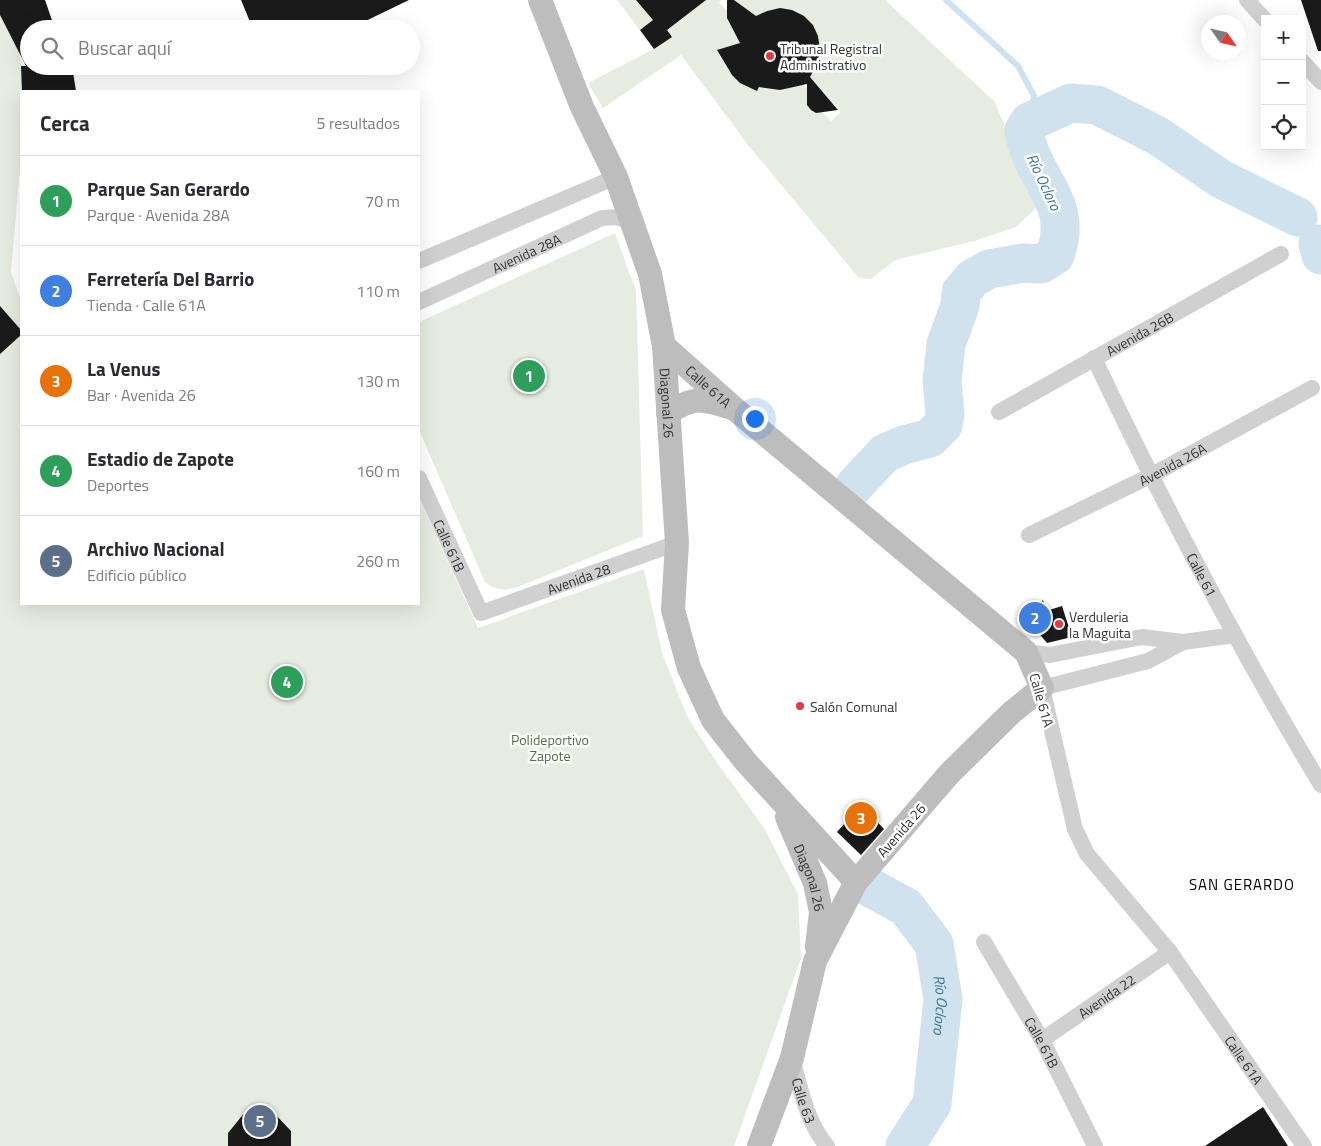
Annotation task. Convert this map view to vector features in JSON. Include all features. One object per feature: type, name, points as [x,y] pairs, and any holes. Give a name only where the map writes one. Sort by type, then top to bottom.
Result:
[{"type":"street","name":"Diagonal 26","points":[[540,0],[582,107],[616,177],[650,274],[664,346],[677,543],[673,610],[689,668],[714,720],[745,762],[856,882]]},
{"type":"street","points":[[1247,0],[1261,16]]},
{"type":"street","points":[[1306,65],[1321,82]]},
{"type":"street","points":[[420,261],[616,177]]},
{"type":"street","name":"Avenida 28A","points":[[420,302],[602,218],[618,217],[634,224]]},
{"type":"street","name":"Avenida 26B","points":[[999,412],[1281,254]]},
{"type":"street","name":"Calle 61A","points":[[664,346],[736,410],[1026,652],[1042,688],[1075,829],[1087,854],[1170,952],[1304,1146]]},
{"type":"street","name":"Calle 61","points":[[1094,358],[1150,476],[1236,635],[1321,785]]},
{"type":"street","name":"Avenida 26A","points":[[1028,534],[1150,476],[1312,388]]},
{"type":"street","points":[[668,413],[691,400],[706,400],[736,410]]},
{"type":"street","name":"Calle 61B","points":[[420,480],[481,613]]},
{"type":"street","name":"Avenida 28","points":[[481,613],[677,543]]},
{"type":"street","name":"Avenida 26","points":[[1026,652],[1050,655],[1142,637],[1183,642],[1236,635]]},
{"type":"street","name":"Avenida 26","points":[[759,1146],[792,1058],[815,961],[856,882],[949,774],[1011,713],[1042,688],[1148,661],[1183,642]]},
{"type":"street","name":"Diagonal 26","points":[[779,798],[815,883],[820,912],[815,961]]},
{"type":"street","name":"Calle 61B","points":[[984,942],[1042,1040],[1095,1146]]},
{"type":"street","name":"Avenida 22","points":[[1042,1040],[1170,952]]},
{"type":"street","name":"Calle 63","points":[[792,1058],[804,1102],[821,1144]]},
{"type":"green space","points":[[617,0],[721,0],[719,3],[727,10],[740,43],[717,51],[733,75],[757,91],[760,84],[780,90],[802,83],[808,90],[807,105],[822,112],[831,121],[841,112],[809,76],[818,62],[820,49],[818,36],[813,25],[780,8],[756,16],[734,0],[885,0],[995,102],[1037,207],[1016,227],[974,241],[895,260],[871,279],[859,278],[748,145],[681,55],[603,108],[588,83],[654,49]]},
{"type":"green space","name":"Polideportivo Zapote","points":[[0,15],[20,53],[20,75],[22,75],[23,90],[20,90],[20,168],[11,272],[20,297],[20,605],[420,605],[420,500],[478,628],[644,569],[662,653],[687,716],[718,764],[764,828],[798,894],[801,958],[734,1146],[0,1146]]},
{"type":"green space","points":[[615,233],[636,291],[643,536],[515,588],[503,590],[492,587],[485,582],[420,432],[420,322]]},
{"type":"building","points":[[0,0],[45,0],[52,20],[20,20],[20,54],[0,15]]},
{"type":"building","points":[[241,0],[409,0],[368,20],[249,20]]},
{"type":"building","points":[[636,0],[706,0],[667,30],[672,37],[654,49],[640,30],[653,20]]},
{"type":"building","name":"Tribunal Registral Administrativo","points":[[727,0],[734,0],[756,16],[780,8],[792,10],[804,16],[813,25],[818,36],[820,49],[818,62],[810,77],[838,110],[816,113],[811,110],[807,105],[807,84],[780,90],[759,87],[757,91],[740,83],[732,75],[717,50],[740,43],[727,18]]},
{"type":"building","points":[[1301,0],[1321,0],[1321,51],[1318,51]]},
{"type":"building","points":[[21,75],[73,75],[76,90],[22,90]]},
{"type":"building","points":[[0,306],[20,329],[20,336],[0,354]]},
{"type":"building","points":[[1043,600],[1046,611],[1062,606],[1072,637],[1047,643],[1037,631],[1033,633],[1021,625]]},
{"type":"building","points":[[861,805],[884,829],[861,855],[837,832]]},
{"type":"building","points":[[1263,1107],[1288,1146],[1205,1146]]},
{"type":"building","points":[[246,1111],[272,1111],[291,1131],[291,1146],[228,1146],[228,1133]]},
{"type":"waterway","points":[[946,0],[1018,66],[1034,96],[1029,122]]},
{"type":"waterway","name":"Río Ocloro","points":[[855,485],[885,453],[904,445],[930,438],[943,425],[945,414],[942,381],[946,344],[960,306],[961,292],[973,278],[989,269],[1023,263],[1041,264],[1055,255],[1060,236],[1060,219],[1056,204],[1028,147],[1024,130],[1029,122],[1071,103],[1097,105],[1158,136],[1221,179],[1298,217]]},
{"type":"waterway","name":"Río Ocloro","points":[[1318,244],[1321,255]]},
{"type":"waterway","name":"Río Ocloro","points":[[869,887],[906,907],[934,944],[943,999],[932,1104],[905,1146]]},
{"type":"place","name":"Tribunal Registral Administrativo","points":[[770,56]]},
{"type":"place","name":"Parque San Gerardo","points":[[529,376]]},
{"type":"place","name":"Ferretería Del Barrio","points":[[1035,618]]},
{"type":"place","name":"Verduleria la Maguita","points":[[1059,624]]},
{"type":"place","name":"Estadio de Zapote","points":[[287,682]]},
{"type":"place","name":"Salón Comunal","points":[[800,706]]},
{"type":"place","name":"La Venus","points":[[861,818]]},
{"type":"place","name":"Archivo Nacional","points":[[260,1121]]},
{"type":"district","name":"SAN GERARDO","points":[[1242,884]]}]
